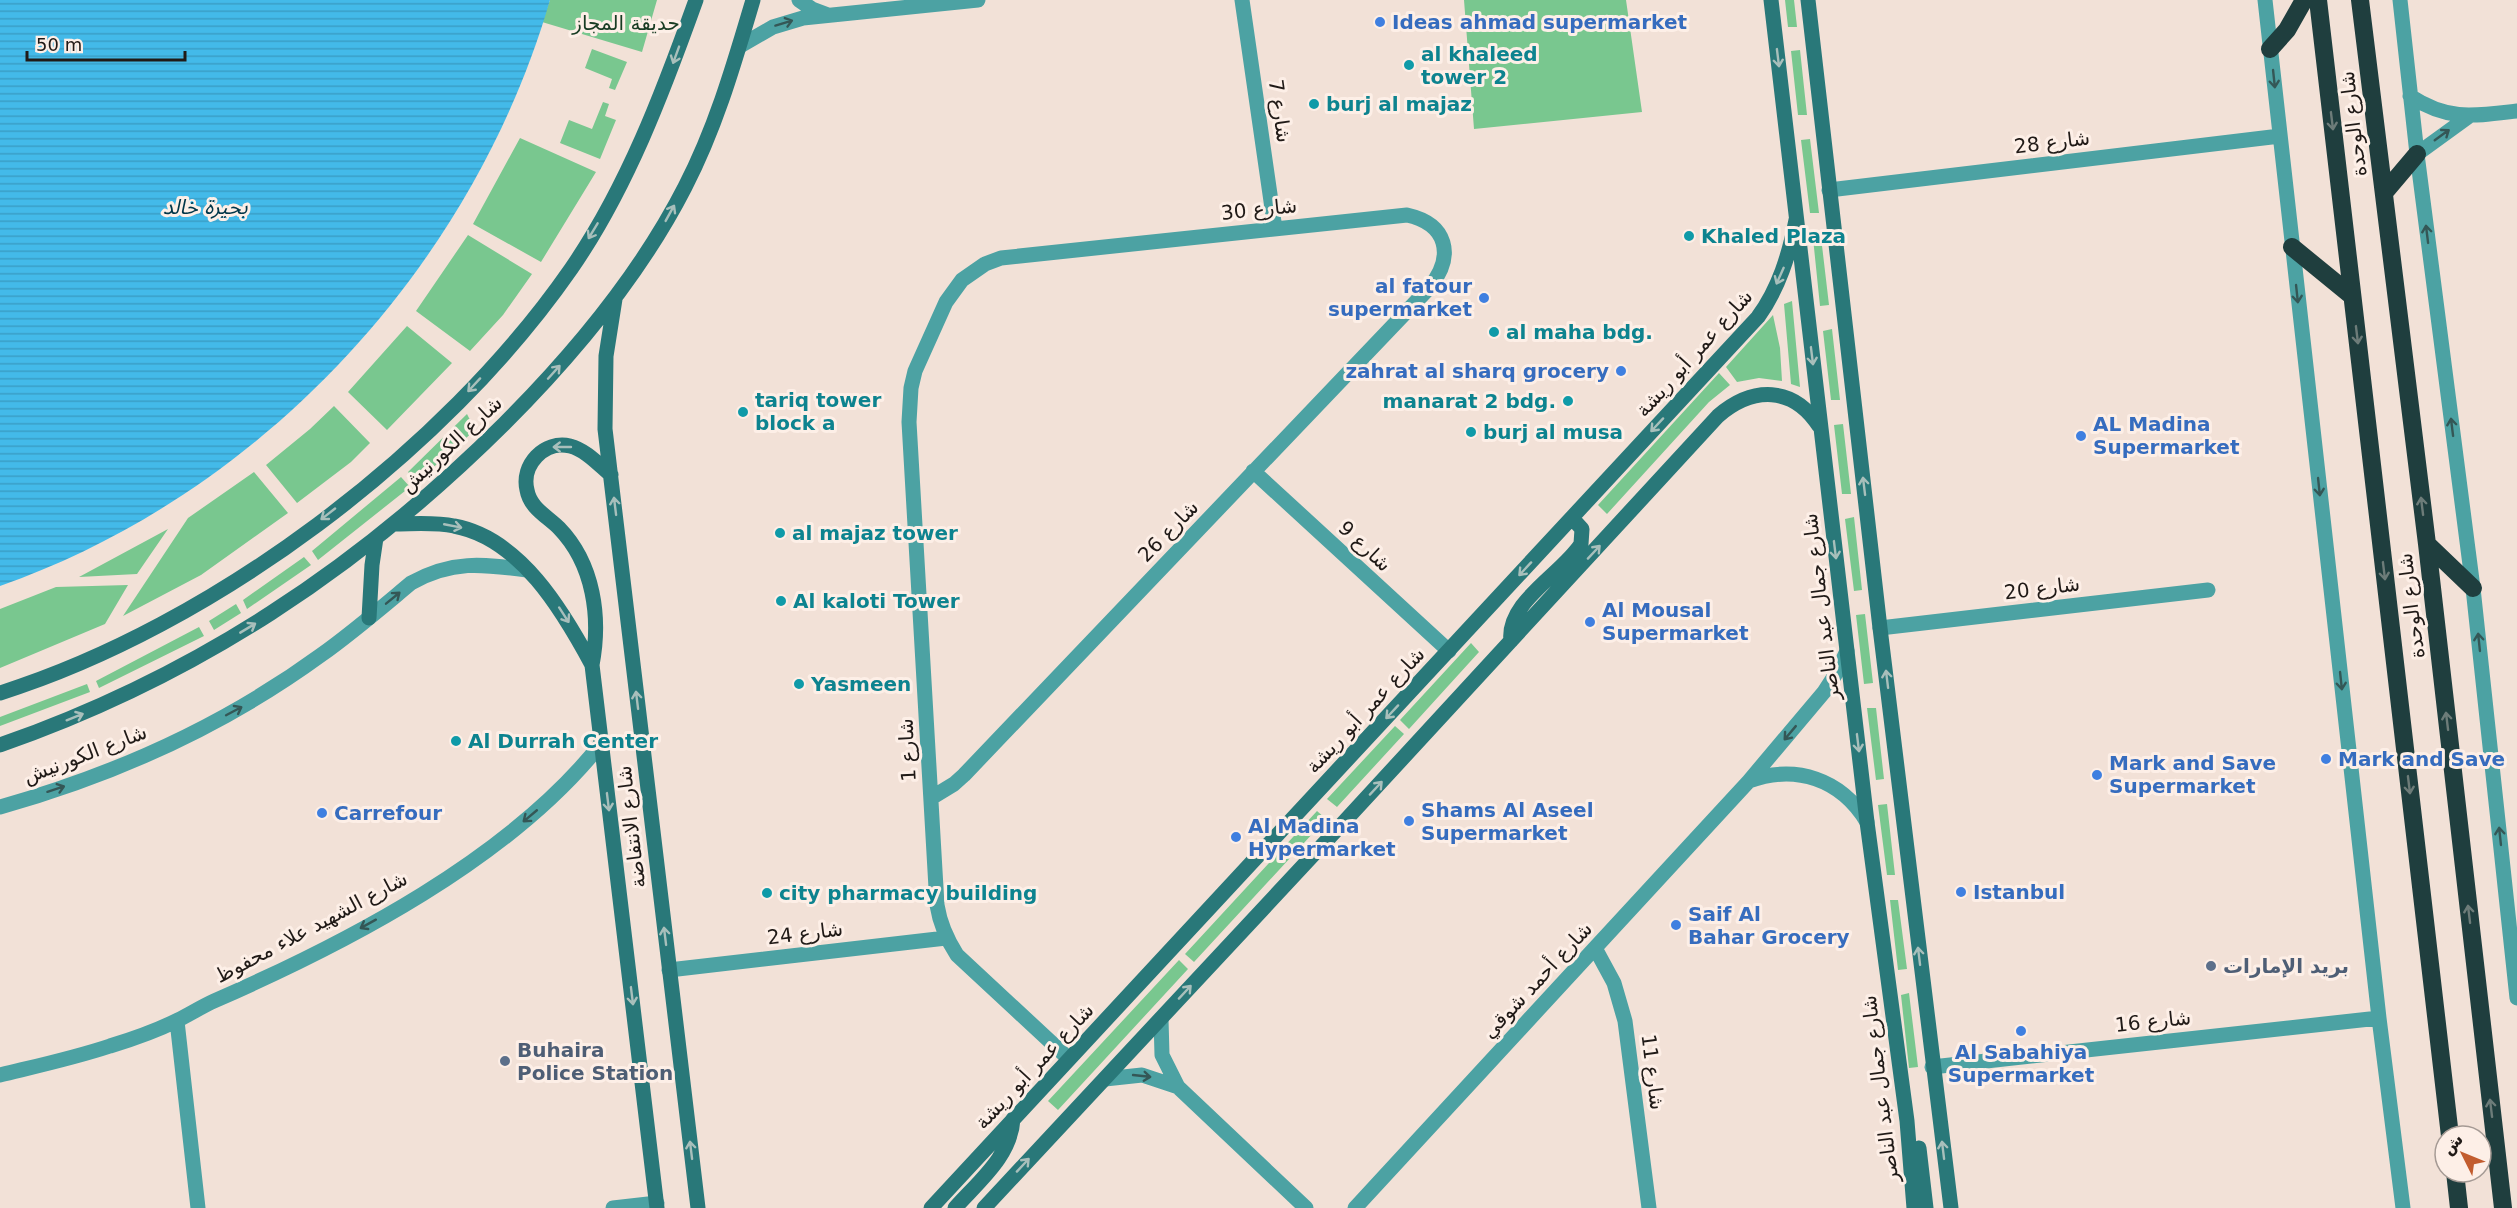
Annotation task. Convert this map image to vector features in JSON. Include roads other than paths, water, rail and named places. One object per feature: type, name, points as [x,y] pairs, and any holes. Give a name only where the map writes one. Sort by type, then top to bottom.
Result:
[{"type":"highway","points":[[2270,49],[2287,30],[2304,0]]},
{"type":"highway","name":"شارع الوحدة","points":[[2318,0],[2450,1124]]},
{"type":"highway","name":"شارع الوحدة","points":[[2360,0],[2427,544],[2503,1208]]},
{"type":"highway","points":[[2384,193],[2417,154]]},
{"type":"highway","points":[[2292,247],[2352,296]]},
{"type":"highway","points":[[2427,544],[2473,588]]},
{"type":"highway","points":[[2456,1184],[2459,1208]]},
{"type":"street","name":"شارع الكورنيش","points":[[0,693],[98,655],[151,629],[227,586],[307,531],[379,474],[467,393],[539,311],[572,267],[600,220],[649,123],[696,0]]},
{"type":"street","name":"شارع الكورنيش","points":[[0,745],[99,707],[205,654],[265,617],[394,524],[455,472],[530,398],[615,297],[662,229],[685,188],[720,110],[753,0]]},
{"type":"street","points":[[799,0],[812,9],[834,16]]},
{"type":"street","points":[[740,46],[773,27],[818,16],[978,0]]},
{"type":"street","name":"شارع 7","points":[[1242,0],[1275,229]]},
{"type":"street","name":"شارع جمال عبد الناصر","points":[[1771,0],[1867,822],[1907,1121],[1914,1208]]},
{"type":"street","points":[[1808,0],[1880,628],[1951,1208]]},
{"type":"street","points":[[2265,0],[2379,1018],[2403,1208]]},
{"type":"street","points":[[2400,0],[2417,154],[2473,588],[2517,998]]},
{"type":"street","points":[[2410,96],[2443,113],[2468,117],[2517,111]]},
{"type":"street","points":[[2417,154],[2468,117]]},
{"type":"street","name":"شارع 28","points":[[1829,190],[2280,136]]},
{"type":"street","name":"شارع 30","points":[[1018,256],[1407,215],[1421,218],[1438,233],[1445,255],[1443,267],[1430,287]]},
{"type":"street","name":"شارع عمر أبو ريشة","points":[[931,1208],[1758,316],[1769,301],[1786,261],[1796,220]]},
{"type":"street","name":"شارع 1","points":[[1018,256],[1001,258],[985,264],[962,280],[954,290],[921,354],[912,388],[909,422],[937,905],[946,938],[957,955],[1069,1059]]},
{"type":"street","name":"شارع 26","points":[[931,798],[964,776],[1430,287]]},
{"type":"street","name":"شارع الانتفاضة","points":[[615,297],[606,357],[604,405],[698,1208]]},
{"type":"street","points":[[984,1208],[1718,416],[1730,406],[1756,395],[1785,397],[1806,409],[1821,429]]},
{"type":"street","points":[[592,665],[596,646],[595,608],[586,571],[568,538],[533,505],[526,489],[525,479],[531,462],[537,455],[562,445],[580,450],[611,475]]},
{"type":"street","name":"شارع 9","points":[[1253,471],[1449,651]]},
{"type":"street","points":[[1511,641],[1511,624],[1519,609],[1581,544],[1582,529],[1572,518]]},
{"type":"street","name":"شارع الانتفاضة","points":[[394,524],[438,524],[470,530],[499,545],[527,570],[564,614],[592,665],[657,1205]]},
{"type":"street","points":[[369,618],[371,574],[376,538]]},
{"type":"street","name":"شارع الكورنيش","points":[[0,807],[82,781],[137,759],[243,706],[310,663],[411,584],[438,570],[468,564],[527,570]]},
{"type":"street","name":"شارع 20","points":[[1880,628],[2208,591]]},
{"type":"street","name":"شارع أحمد شوقي","points":[[1355,1208],[1749,781],[1824,692],[1847,651]]},
{"type":"street","name":"شارع الشهيد علاء محفوظ","points":[[0,1075],[108,1047],[177,1021],[343,939],[412,900],[488,850],[551,799],[578,773],[600,745]]},
{"type":"street","points":[[1749,781],[1764,775],[1781,773],[1813,777],[1840,790],[1860,810],[1867,822]]},
{"type":"street","name":"شارع 24","points":[[669,970],[946,938]]},
{"type":"street","name":"شارع 11","points":[[1594,948],[1614,983],[1625,1021],[1649,1208]]},
{"type":"street","name":"شارع 16","points":[[1932,1067],[2379,1018]]},
{"type":"street","points":[[1161,1019],[1162,1055],[1178,1087],[1306,1208]]},
{"type":"street","points":[[177,1021],[198,1208]]},
{"type":"street","points":[[1105,1079],[1142,1076],[1178,1087]]},
{"type":"street","points":[[956,1208],[1005,1150],[1010,1140],[1013,1119]]},
{"type":"street","points":[[1907,1121],[1915,1132],[1919,1146],[1926,1208]]},
{"type":"street","points":[[613,1208],[657,1205]]},
{"type":"water","name":"بحيرة خالد","points":[[0,0],[550,0],[515,98],[468,191],[411,278],[344,358],[269,430],[186,493],[96,545],[0,586]]},
{"type":"place","name":"Ideas ahmad supermarket","points":[[1380,22]]},
{"type":"place","name":"al khaleed tower 2","points":[[1409,65]]},
{"type":"place","name":"burj al majaz","points":[[1314,104]]},
{"type":"place","name":"Khaled Plaza","points":[[1689,236]]},
{"type":"place","name":"al fatour supermarket","points":[[1484,298]]},
{"type":"place","name":"al maha bdg.","points":[[1494,332]]},
{"type":"place","name":"zahrat al sharq grocery","points":[[1621,371]]},
{"type":"place","name":"manarat 2 bdg.","points":[[1568,401]]},
{"type":"place","name":"tariq tower block a","points":[[743,412]]},
{"type":"place","name":"burj al musa","points":[[1471,432]]},
{"type":"place","name":"AL Madina Supermarket","points":[[2081,436]]},
{"type":"place","name":"al majaz tower","points":[[780,533]]},
{"type":"place","name":"Al kaloti Tower","points":[[781,601]]},
{"type":"place","name":"Al Mousal Supermarket","points":[[1590,622]]},
{"type":"place","name":"Yasmeen","points":[[799,684]]},
{"type":"place","name":"Al Durrah Center","points":[[456,741]]},
{"type":"place","name":"Mark and Save","points":[[2326,759]]},
{"type":"place","name":"Mark and Save Supermarket","points":[[2097,775]]},
{"type":"place","name":"Carrefour","points":[[322,813]]},
{"type":"place","name":"Shams Al Aseel Supermarket","points":[[1409,821]]},
{"type":"place","name":"Al Madina Hypermarket","points":[[1236,837]]},
{"type":"place","name":"Istanbul","points":[[1961,892]]},
{"type":"place","name":"city pharmacy building","points":[[767,893]]},
{"type":"place","name":"Saif Al Bahar Grocery","points":[[1676,925]]},
{"type":"place","name":"بريد الإمارات","points":[[2211,966]]},
{"type":"place","name":"Al Sabahiya Supermarket","points":[[2021,1031]]},
{"type":"place","name":"Buhaira Police Station","points":[[505,1061]]},
{"type":"park label","name":"حديقة المجاز","points":[[626,23]]}]
